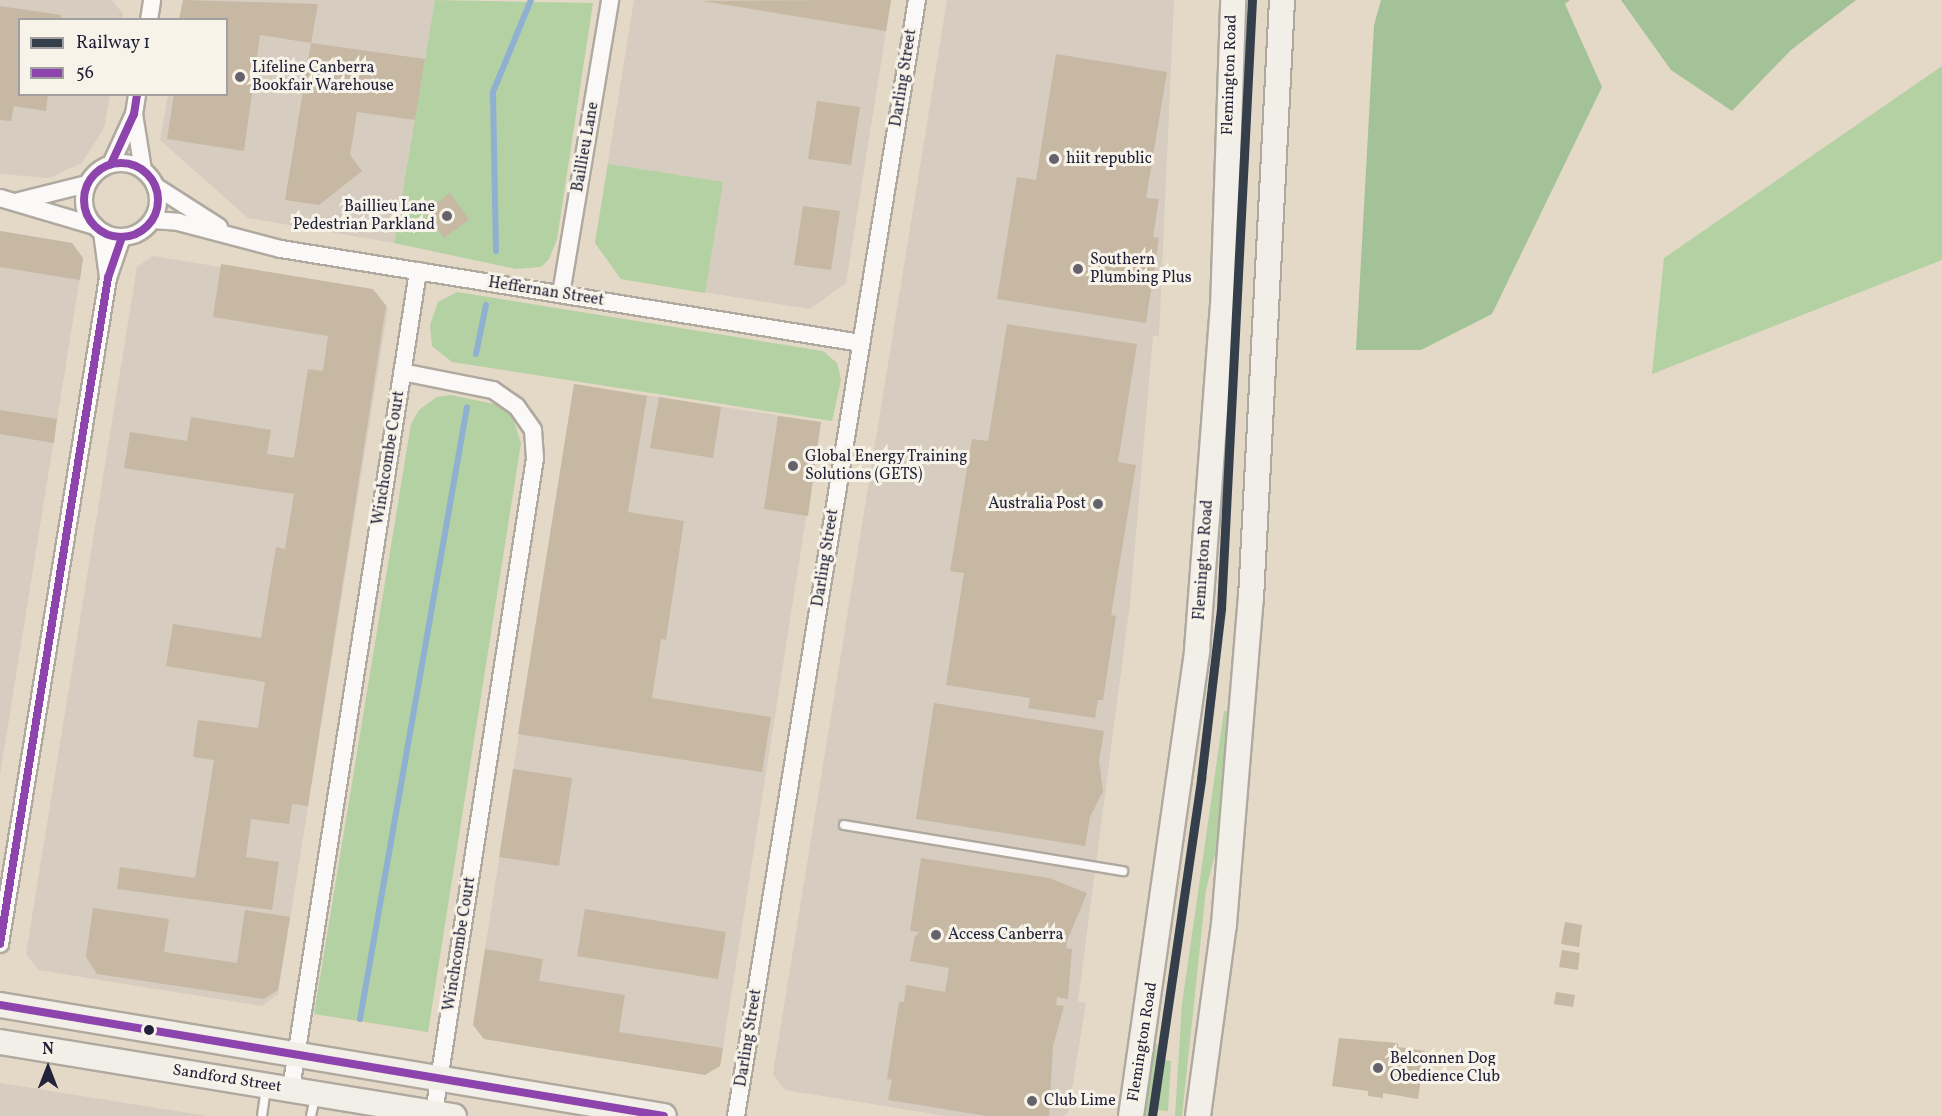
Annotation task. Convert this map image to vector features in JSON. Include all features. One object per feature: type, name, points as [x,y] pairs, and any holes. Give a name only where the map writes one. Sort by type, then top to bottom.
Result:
[{"type":"main road","name":"Flemington Road","points":[[1131,1116],[1197,650],[1223,308],[1233,0]]},
{"type":"main road","points":[[1198,1116],[1224,924],[1251,598],[1282,0]]},
{"type":"main road","points":[[0,1005],[664,1116]]},
{"type":"main road","name":"Sandford Street","points":[[0,1042],[291,1089],[313,1105],[444,1114]]},
{"type":"street","points":[[149,18],[152,0]]},
{"type":"street","name":"Baillieu Lane","points":[[561,294],[610,0]]},
{"type":"street","name":"Darling Street","points":[[736,1116],[917,0]]},
{"type":"street","points":[[111,164],[134,114],[137,96]]},
{"type":"street","points":[[0,198],[18,201],[123,237],[144,228],[152,220],[158,197],[155,186],[143,170],[134,114]]},
{"type":"street","points":[[108,278],[98,229],[84,206],[87,184],[93,175],[111,164],[122,162],[143,170]]},
{"type":"street","points":[[18,201],[87,184]]},
{"type":"street","name":"Heffernan Street","points":[[155,186],[232,235]]},
{"type":"street","name":"Heffernan Street","points":[[152,220],[178,222],[281,249],[861,343]]},
{"type":"street","points":[[0,944],[108,278],[123,237]]},
{"type":"street","points":[[402,372],[418,271]]},
{"type":"street","name":"Winchcombe Court","points":[[291,1089],[402,372],[493,390],[517,407],[533,430],[535,458],[439,1078],[444,1114]]},
{"type":"lane","points":[[844,825],[1123,871]]},
{"type":"lane","points":[[262,1116],[267,1085]]},
{"type":"shaded area","points":[[0,0],[112,0],[123,14],[122,18],[18,18],[18,96],[110,96],[104,128],[82,163],[49,178],[0,174]]},
{"type":"shaded area","points":[[183,0],[435,0],[394,243],[248,218],[160,140],[168,96],[228,96],[228,18],[179,18]]},
{"type":"shaded area","points":[[634,0],[891,0],[846,283],[810,309],[621,279],[595,243]]},
{"type":"shaded area","points":[[947,0],[1174,0],[1159,336],[1153,336],[1130,603],[1078,1001],[1086,1003],[1068,1113],[1063,1116],[946,1116],[785,1090],[773,1074]]},
{"type":"shaded area","points":[[0,231],[72,243],[83,258],[0,775]]},
{"type":"shaded area","points":[[153,256],[376,292],[388,308],[278,994],[262,1006],[38,970],[26,954],[137,267]]},
{"type":"shaded area","points":[[574,384],[821,422],[720,1066],[484,1039],[473,1025]]},
{"type":"shaded area","points":[[0,1083],[201,1115],[207,1116],[0,1116]]},
{"type":"green space","points":[[435,0],[593,3],[557,239],[549,259],[541,267],[516,269],[394,243]]},
{"type":"green space","points":[[1381,0],[1570,0],[1565,4],[1602,87],[1492,314],[1421,350],[1356,350],[1374,25]]},
{"type":"green space","points":[[1621,0],[1856,0],[1791,50],[1732,111],[1671,70]]},
{"type":"green space","points":[[1942,66],[1942,260],[1652,374],[1664,258]]},
{"type":"green space","points":[[608,164],[723,182],[705,293],[621,279],[595,243]]},
{"type":"green space","points":[[457,292],[823,351],[837,363],[841,380],[832,421],[452,362],[432,346],[430,325],[438,302]]},
{"type":"green space","points":[[451,395],[503,406],[512,415],[521,443],[428,1032],[314,1014],[411,424],[419,410],[437,397]]},
{"type":"green space","points":[[1224,711],[1230,712],[1220,835],[1206,890],[1182,1116],[1175,1116],[1182,1004]]},
{"type":"green space","points":[[1153,1044],[1158,1045],[1149,1116],[1143,1116]]},
{"type":"green space","points":[[1163,1060],[1171,1061],[1168,1111],[1156,1110]]},
{"type":"building","points":[[183,0],[318,4],[311,43],[260,35],[244,151],[167,139],[174,96],[228,96],[228,18],[179,18]]},
{"type":"building","points":[[891,0],[886,31],[702,1]]},
{"type":"building","points":[[0,6],[61,15],[60,18],[18,18],[18,96],[48,96],[46,111],[14,106],[11,121],[0,120]]},
{"type":"building","points":[[311,43],[425,59],[415,120],[357,112],[350,155],[362,171],[319,205],[285,200]]},
{"type":"building","points":[[1056,54],[1167,72],[1146,198],[1159,199],[1153,237],[1159,238],[1146,323],[997,299],[1017,177],[1036,180]]},
{"type":"building","points":[[817,101],[860,107],[851,165],[808,159]]},
{"type":"building","name":"Baillieu Lane Pedestrian Parkland","points":[[450,193],[469,220],[444,238],[425,212]]},
{"type":"building","points":[[803,206],[840,211],[831,270],[794,265]]},
{"type":"building","points":[[0,231],[72,243],[83,258],[80,280],[0,267]]},
{"type":"building","points":[[221,264],[373,289],[386,306],[308,806],[292,804],[289,824],[251,819],[246,857],[279,862],[272,910],[117,889],[120,867],[195,878],[214,760],[193,757],[198,720],[258,728],[265,682],[166,666],[173,624],[261,638],[276,547],[285,549],[294,494],[124,468],[130,432],[187,441],[191,417],[271,430],[267,454],[294,458],[308,369],[323,371],[328,336],[213,317]]},
{"type":"building","points":[[1007,324],[1137,344],[1118,462],[1136,465],[1111,615],[1116,616],[1103,700],[1098,700],[1095,718],[1028,708],[1030,698],[946,685],[964,573],[950,571],[972,439],[988,441]]},
{"type":"building","points":[[574,384],[647,396],[628,512],[684,521],[666,640],[661,639],[652,698],[771,717],[762,772],[518,734]]},
{"type":"building","points":[[659,397],[721,407],[713,458],[650,448]]},
{"type":"building","points":[[0,410],[57,419],[54,443],[0,434]]},
{"type":"building","name":"Global Energy Training Solutions (GETS)","points":[[778,416],[821,422],[808,516],[764,509]]},
{"type":"building","points":[[934,703],[1104,731],[1099,761],[1103,791],[1090,817],[1085,846],[916,819]]},
{"type":"building","points":[[513,769],[572,778],[559,866],[499,857]]},
{"type":"building","points":[[921,858],[1049,878],[1087,893],[1067,941],[1066,948],[1072,949],[1068,999],[1057,997],[1056,1005],[1064,1006],[1053,1046],[1049,1116],[987,1116],[888,1100],[892,1080],[887,1079],[899,1002],[904,1002],[906,985],[945,992],[949,968],[910,961],[915,936],[920,932],[910,931]]},
{"type":"building","points":[[93,908],[169,919],[164,952],[237,963],[245,910],[290,917],[278,990],[264,999],[97,974],[86,957]]},
{"type":"building","points":[[585,909],[726,932],[718,979],[577,956]]},
{"type":"building","points":[[1565,922],[1582,925],[1579,947],[1561,944]]},
{"type":"building","points":[[485,949],[543,959],[539,981],[625,995],[619,1032],[723,1048],[720,1066],[705,1075],[484,1039],[473,1025]]},
{"type":"building","points":[[1562,950],[1580,953],[1578,970],[1559,967]]},
{"type":"building","points":[[1556,992],[1575,995],[1573,1007],[1554,1004]]},
{"type":"building","name":"Belconnen Dog Obedience Club","points":[[1339,1038],[1398,1043],[1398,1047],[1425,1051],[1418,1099],[1383,1093],[1383,1098],[1368,1096],[1368,1091],[1332,1086]]},
{"type":"waterway","points":[[496,251],[493,92],[531,0]]},
{"type":"waterway","points":[[476,354],[486,305]]},
{"type":"waterway","points":[[360,1019],[467,407]]},
{"type":"rail line","name":"1","points":[[1152,1116],[1201,779],[1221,609],[1252,0]]},
{"type":"transit line","name":"56","points":[[111,164],[134,114],[137,96]]},
{"type":"transit line","name":"56","points":[[121,163],[135,166],[147,174],[155,186],[158,200],[155,214],[147,226],[135,234],[121,237],[107,234],[95,226],[87,214],[84,200],[87,186],[95,174],[107,166],[121,163]]},
{"type":"transit line","name":"56","points":[[0,944],[108,278],[122,237]]},
{"type":"transit line","name":"56","points":[[0,1005],[664,1116]]},
{"type":"place","name":"Lifeline Canberra Bookfair Warehouse","points":[[240,77]]},
{"type":"place","name":"hiit republic","points":[[1054,159]]},
{"type":"place","name":"Baillieu Lane Pedestrian Parkland","points":[[447,216]]},
{"type":"place","name":"Southern Plumbing Plus","points":[[1078,269]]},
{"type":"place","name":"Global Energy Training Solutions (GETS)","points":[[793,466]]},
{"type":"place","name":"Australia Post","points":[[1098,504]]},
{"type":"place","name":"Access Canberra","points":[[936,935]]},
{"type":"place","name":"Belconnen Dog Obedience Club","points":[[1378,1068]]},
{"type":"place","name":"Club Lime","points":[[1032,1101]]}]
